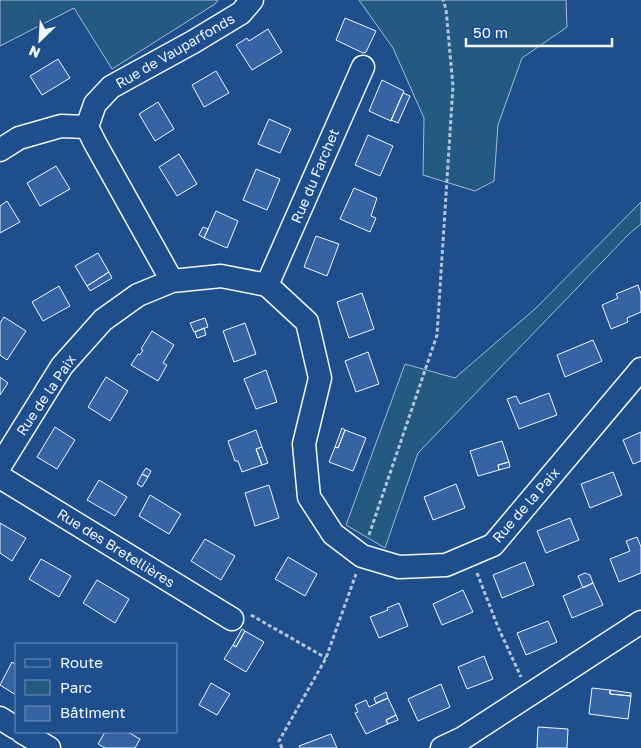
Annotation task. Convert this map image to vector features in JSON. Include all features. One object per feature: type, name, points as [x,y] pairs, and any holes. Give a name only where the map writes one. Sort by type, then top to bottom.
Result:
[{"type":"street","name":"Rue de Vauparfonds","points":[[87,127],[95,104],[111,87],[233,18],[241,13],[252,0]]},
{"type":"street","name":"Rue du Farchet","points":[[268,286],[362,67]]},
{"type":"street","points":[[0,150],[19,138],[61,126],[87,127],[94,144],[172,281]]},
{"type":"street","name":"Rue de la Paix","points":[[0,466],[62,366],[103,320],[138,295],[172,281],[221,276],[268,286],[308,322],[320,378],[304,444],[309,497],[333,534],[362,556],[399,567],[446,565],[493,545],[641,369]]},
{"type":"street","name":"Rue des Bretellières","points":[[0,477],[232,619]]},
{"type":"street","points":[[442,748],[463,738],[641,622]]},
{"type":"street","points":[[0,718],[15,727]]},
{"type":"street","points":[[24,733],[49,748]]},
{"type":"path","points":[[282,748],[279,741],[326,658],[437,335],[453,86],[446,9],[443,0]]},
{"type":"path","points":[[469,555],[498,627],[521,677],[531,693]]},
{"type":"path","points":[[232,619],[242,610],[326,658]]},
{"type":"green space","points":[[0,0],[218,0],[215,4],[112,69],[74,8],[0,46]]},
{"type":"green space","points":[[359,0],[566,0],[567,27],[522,58],[498,125],[494,181],[475,191],[423,175],[424,118],[393,48]]},
{"type":"green space","points":[[641,202],[641,224],[630,233],[418,453],[385,548],[346,525],[405,364],[455,378],[536,308]]},
{"type":"building","points":[[345,18],[376,31],[366,52],[363,53],[336,40]]},
{"type":"building","points":[[268,29],[282,52],[252,70],[236,45],[247,38],[249,41]]},
{"type":"building","points":[[58,59],[70,78],[42,95],[30,76]]},
{"type":"building","points":[[216,71],[229,93],[204,107],[192,85]]},
{"type":"building","points":[[382,80],[404,91],[391,121],[369,111]]},
{"type":"building","points":[[403,93],[410,96],[398,123],[391,120]]},
{"type":"building","points":[[158,102],[174,129],[155,141],[139,114]]},
{"type":"building","points":[[269,119],[291,129],[280,153],[258,144]]},
{"type":"building","points":[[368,135],[393,146],[380,176],[355,165]]},
{"type":"building","points":[[179,154],[197,184],[177,196],[159,167]]},
{"type":"building","points":[[56,166],[70,189],[40,206],[27,183]]},
{"type":"building","points":[[256,169],[280,179],[267,210],[243,200]]},
{"type":"building","points":[[354,188],[377,198],[371,216],[376,218],[370,232],[340,219]]},
{"type":"building","points":[[7,201],[20,222],[0,233],[0,206]]},
{"type":"building","points":[[216,211],[238,221],[227,248],[204,238]]},
{"type":"building","points":[[203,227],[208,229],[204,238],[199,235]]},
{"type":"building","points":[[316,236],[339,244],[327,276],[304,267]]},
{"type":"building","points":[[98,253],[109,272],[87,286],[75,266]]},
{"type":"building","points":[[109,272],[112,278],[90,291],[87,286]]},
{"type":"building","points":[[638,285],[641,294],[641,312],[627,318],[628,322],[611,329],[602,305],[618,298],[616,294]]},
{"type":"building","points":[[59,286],[70,306],[43,321],[32,302]]},
{"type":"building","points":[[362,293],[374,329],[349,338],[337,302]]},
{"type":"building","points":[[4,317],[26,331],[7,360],[0,355],[0,323]]},
{"type":"building","points":[[205,318],[208,327],[194,332],[190,323]]},
{"type":"building","points":[[245,323],[256,354],[234,362],[223,331]]},
{"type":"building","points":[[204,328],[206,335],[197,338],[195,332]]},
{"type":"building","points":[[152,331],[174,345],[163,363],[167,365],[158,381],[131,365],[138,354],[140,355],[143,350],[141,349]]},
{"type":"building","points":[[593,340],[602,361],[565,377],[557,355]]},
{"type":"building","points":[[368,352],[379,384],[356,392],[345,361]]},
{"type":"building","points":[[266,370],[277,402],[256,409],[244,379]]},
{"type":"building","points":[[0,377],[8,383],[0,395]]},
{"type":"building","points":[[106,377],[128,391],[110,421],[88,407]]},
{"type":"building","points":[[549,393],[557,415],[519,429],[507,399],[516,396],[520,404]]},
{"type":"building","points":[[55,427],[75,440],[57,469],[37,457]]},
{"type":"building","points":[[342,428],[345,430],[338,448],[335,447]]},
{"type":"building","points":[[256,430],[262,447],[256,449],[262,465],[242,472],[238,461],[235,461],[228,441]]},
{"type":"building","points":[[345,430],[366,438],[353,471],[329,462],[335,447],[338,448]]},
{"type":"building","points":[[641,432],[641,461],[633,464],[623,440]]},
{"type":"building","points":[[502,441],[509,462],[498,465],[499,470],[478,476],[470,451]]},
{"type":"building","points":[[262,447],[268,463],[262,465],[256,449]]},
{"type":"building","points":[[509,462],[510,467],[499,470],[498,465]]},
{"type":"building","points":[[146,468],[151,471],[148,477],[142,474]]},
{"type":"building","points":[[613,472],[622,495],[590,508],[581,484]]},
{"type":"building","points":[[142,474],[148,477],[142,487],[137,484]]},
{"type":"building","points":[[99,480],[127,497],[115,516],[87,500]]},
{"type":"building","points":[[456,484],[465,508],[433,520],[424,497]]},
{"type":"building","points":[[269,485],[279,518],[255,526],[245,493]]},
{"type":"building","points":[[150,495],[181,514],[169,534],[139,516]]},
{"type":"building","points":[[570,518],[579,540],[546,553],[537,531]]},
{"type":"building","points":[[0,523],[26,538],[12,561],[0,553]]},
{"type":"building","points":[[637,537],[641,547],[641,573],[619,582],[610,559],[630,551],[626,541]]},
{"type":"building","points":[[205,539],[235,556],[221,580],[191,561]]},
{"type":"building","points":[[288,557],[317,574],[305,596],[275,579]]},
{"type":"building","points":[[41,559],[71,576],[59,597],[29,579]]},
{"type":"building","points":[[525,562],[534,585],[502,598],[493,575]]},
{"type":"building","points":[[585,573],[590,575],[593,583],[583,588],[578,576]]},
{"type":"building","points":[[97,580],[129,599],[115,623],[83,603]]},
{"type":"building","points":[[593,583],[603,605],[572,618],[563,596]]},
{"type":"building","points":[[463,590],[473,612],[442,625],[433,604]]},
{"type":"building","points":[[399,603],[408,626],[379,638],[370,617],[388,610],[387,608]]},
{"type":"building","points":[[548,621],[557,642],[526,655],[517,633]]},
{"type":"building","points":[[242,629],[245,631],[236,647],[233,645]]},
{"type":"building","points":[[245,631],[264,642],[246,672],[224,659],[233,645],[236,647]]},
{"type":"building","points":[[484,656],[493,679],[467,689],[458,667]]},
{"type":"building","points":[[12,662],[15,664],[15,694],[0,685]]},
{"type":"building","points":[[211,683],[230,694],[217,715],[199,705]]},
{"type":"building","points":[[441,684],[450,707],[418,721],[408,699]]},
{"type":"building","points":[[592,688],[610,690],[610,694],[631,696],[628,719],[589,714]]},
{"type":"building","points":[[610,690],[631,693],[631,696],[610,694]]},
{"type":"building","points":[[386,692],[388,698],[376,703],[374,698]]},
{"type":"building","points":[[388,698],[396,715],[386,720],[388,724],[366,734],[355,713],[358,712],[355,705],[366,700],[369,707]]},
{"type":"building","points":[[396,715],[398,720],[388,724],[386,720]]},
{"type":"building","points":[[538,727],[568,729],[567,748],[537,748]]},
{"type":"building","points":[[104,733],[130,733],[140,739],[135,748],[105,748],[98,744]]},
{"type":"building","points":[[331,734],[337,748],[300,748],[299,746]]}]
